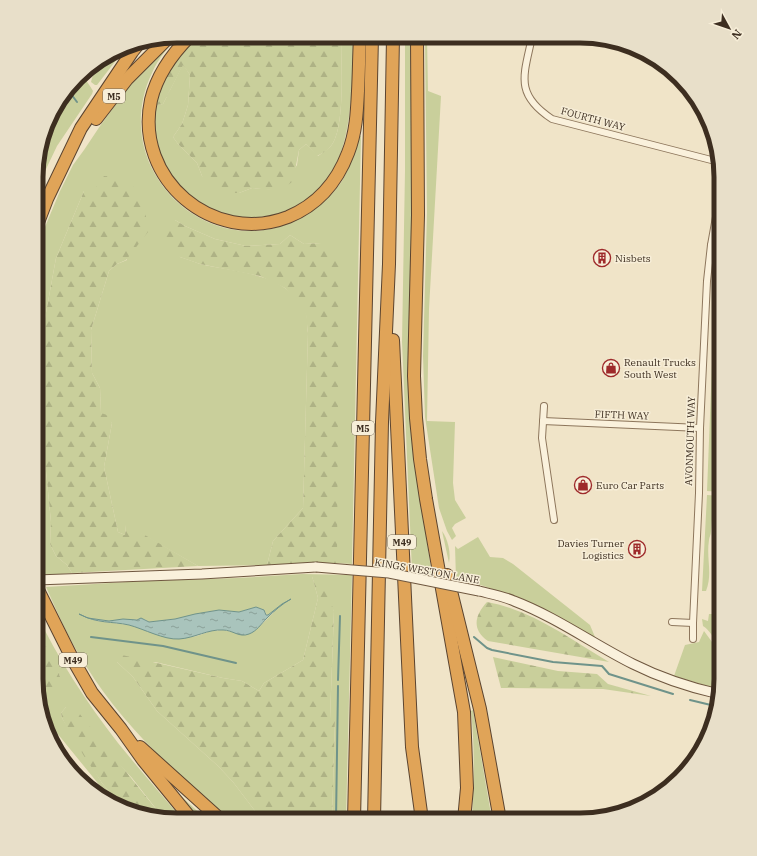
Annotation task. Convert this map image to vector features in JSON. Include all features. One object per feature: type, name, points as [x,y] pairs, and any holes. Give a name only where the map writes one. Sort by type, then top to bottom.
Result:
[{"type":"highway","points":[[184,43],[161,74],[154,90],[151,102],[149,123],[150,136],[156,158],[168,182],[186,200],[197,208],[216,218],[249,224],[272,222],[304,210],[322,195],[337,178],[349,152],[356,122],[360,43]]},
{"type":"highway","name":"M5","points":[[354,813],[372,43]]},
{"type":"highway","name":"M5","points":[[374,813],[382,422],[389,264],[393,43]]},
{"type":"highway","points":[[417,43],[418,255],[414,376],[416,418],[426,498],[464,712],[467,788],[465,813]]},
{"type":"highway","name":"M5","points":[[66,161],[127,79],[162,44]]},
{"type":"highway","points":[[43,209],[81,128],[133,50]]},
{"type":"highway","name":"M49","points":[[389,264],[412,747],[421,813]]},
{"type":"highway","points":[[426,498],[480,709],[499,813]]},
{"type":"highway","name":"M49","points":[[43,600],[72,658],[92,693],[121,729],[213,813]]},
{"type":"highway","points":[[121,729],[143,760],[186,813]]},
{"type":"street","name":"FOURTH WAY","points":[[531,43],[525,73],[525,89],[530,98],[542,112],[552,118],[713,160]]},
{"type":"street","name":"AVONMOUTH WAY","points":[[693,638],[700,428],[707,281],[714,228]]},
{"type":"street","points":[[710,256],[714,256]]},
{"type":"street","points":[[544,406],[542,438],[554,520]]},
{"type":"street","name":"FIFTH WAY","points":[[543,421],[700,428]]},
{"type":"street","name":"KINGS WESTON LANE","points":[[43,580],[202,574],[316,567],[389,573],[479,591],[513,600],[550,617],[634,665],[684,686],[713,693]]},
{"type":"street","points":[[672,622],[693,623]]},
{"type":"green space","points":[[169,43],[172,43],[157,63],[152,73],[141,110],[143,145],[156,176],[177,202],[205,221],[237,230],[272,229],[307,214],[317,207],[335,191],[342,181],[350,165],[359,136],[361,136],[352,564],[337,563],[321,243],[304,244],[290,235],[280,244],[246,246],[215,239],[175,220],[180,257],[200,264],[245,273],[275,282],[298,300],[307,316],[308,333],[303,508],[273,541],[267,565],[198,566],[126,525],[125,535],[118,532],[104,467],[112,423],[101,413],[100,388],[92,373],[91,330],[109,271],[117,264],[127,260],[93,191],[84,191],[56,258],[43,329],[43,232],[73,165],[133,81]]},
{"type":"green space","points":[[341,43],[355,43],[351,102],[342,151],[336,164],[313,194],[284,212],[253,217],[221,212],[193,198],[171,174],[157,143],[156,105],[163,104],[183,64],[190,75],[188,105],[182,124],[173,137],[197,163],[202,176],[239,193],[252,188],[281,190],[297,165],[299,150],[306,144],[318,156],[330,147],[335,139],[341,111]]},
{"type":"green space","points":[[341,43],[341,111],[335,139],[329,148],[317,156],[306,144],[299,150],[293,181],[281,191],[252,188],[239,193],[225,193],[211,187],[202,176],[197,163],[173,137],[182,124],[188,105],[190,75],[183,65],[163,104],[156,105],[162,85],[170,67],[189,44]]},
{"type":"green space","points":[[405,43],[411,43],[414,214],[410,406],[416,471],[432,575],[412,571],[402,342],[405,171]]},
{"type":"green space","points":[[425,43],[427,43],[428,91],[441,96],[429,309],[427,421],[455,422],[453,483],[455,500],[466,518],[455,524],[452,528],[456,536],[452,540],[447,531],[439,508],[425,417],[423,356],[427,213]]},
{"type":"green space","points":[[119,57],[97,85],[91,82],[95,72]]},
{"type":"green space","points":[[86,79],[93,91],[92,94],[57,146],[43,175],[44,160],[53,126],[61,110],[76,89]]},
{"type":"green space","points":[[104,176],[120,177],[133,186],[144,202],[148,232],[126,260],[117,264],[109,271],[91,330],[92,373],[100,388],[101,413],[107,415],[112,423],[104,467],[118,532],[125,535],[126,524],[198,566],[72,573],[67,565],[56,556],[50,544],[51,522],[46,471],[43,457],[43,329],[56,258],[84,191],[93,191]]},
{"type":"green space","points":[[175,220],[215,239],[246,246],[280,244],[290,235],[304,244],[321,243],[339,256],[337,563],[267,565],[273,541],[303,508],[308,333],[306,315],[294,297],[285,288],[260,276],[200,264],[180,257],[169,246],[165,233],[168,224]]},
{"type":"green space","points":[[714,314],[714,492],[707,491]]},
{"type":"green space","points":[[43,457],[46,471],[51,522],[50,544],[56,556],[67,565],[72,573],[43,576]]},
{"type":"green space","points":[[707,495],[714,496],[714,509],[708,547],[709,578],[706,591],[702,591]]},
{"type":"green space","points":[[442,531],[446,538],[450,555],[449,563]]},
{"type":"green space","points":[[478,537],[490,557],[503,558],[513,564],[590,625],[595,637],[592,638],[519,599],[484,586],[456,579],[455,546],[458,549]]},
{"type":"green space","points":[[302,574],[352,575],[346,813],[332,813],[335,720],[330,719],[334,611],[312,576],[318,598],[303,660],[264,683],[259,691],[242,681],[155,662],[117,662],[133,677],[157,711],[218,766],[233,782],[257,813],[220,813],[189,785],[133,729],[116,709],[80,657],[46,587]],"holes":[[[256,607],[264,610],[267,615],[274,612],[260,626],[233,632],[223,630],[211,631],[197,636],[177,639],[129,625],[97,621],[90,618],[109,621],[144,619],[149,622],[183,618],[219,610],[239,612]]]},
{"type":"green space","points":[[312,576],[321,577],[334,611],[330,718],[335,719],[332,813],[257,813],[233,782],[218,766],[157,711],[133,677],[117,662],[122,655],[242,681],[259,691],[264,683],[303,660],[318,598]]},
{"type":"green space","points":[[487,602],[504,606],[535,618],[609,662],[488,641],[479,632],[477,627],[480,612]]},
{"type":"green space","points":[[709,614],[714,614],[714,638],[703,626],[702,619],[708,621]]},
{"type":"green space","points":[[43,627],[73,680],[95,712],[118,743],[177,813],[158,811],[132,778],[66,707],[61,713],[62,718],[102,783],[113,797],[104,791],[52,727],[46,705],[43,684],[60,676],[43,642]]},
{"type":"green space","points":[[704,631],[714,644],[714,684],[712,684],[711,687],[674,676],[685,645],[699,642]]},
{"type":"green space","points":[[43,642],[55,662],[61,682],[47,694],[44,691],[43,688]]},
{"type":"green space","points":[[493,657],[558,671],[597,674],[608,684],[651,696],[603,689],[501,688]]},
{"type":"green space","points":[[66,707],[72,707],[79,713],[158,811],[126,803],[113,797],[84,756],[62,718],[61,713]]},
{"type":"green space","points":[[473,710],[491,813],[472,813],[474,766],[471,711]]},
{"type":"green space","points":[[181,797],[199,813],[194,813]]},
{"type":"water","points":[[291,599],[275,610],[254,631],[245,635],[227,630],[217,630],[191,637],[173,639],[129,625],[98,621],[88,618],[109,621],[123,619],[137,620],[141,618],[149,622],[175,619],[219,610],[239,612],[256,607],[264,610],[266,615],[268,615],[282,604]]},
{"type":"waterway","points":[[72,95],[77,102]]},
{"type":"waterway","points":[[338,680],[340,616]]},
{"type":"waterway","points":[[91,637],[163,646],[236,663]]},
{"type":"waterway","points":[[474,637],[487,648],[492,650],[553,662],[602,666],[609,674],[673,694]]},
{"type":"waterway","points":[[336,813],[338,686]]},
{"type":"waterway","points":[[690,700],[711,705]]},
{"type":"place","name":"Nisbets","points":[[602,258]]},
{"type":"place","name":"Renault Trucks South West","points":[[611,368]]},
{"type":"place","name":"Euro Car Parts","points":[[583,485]]},
{"type":"place","name":"Davies Turner Logistics","points":[[637,549]]}]
